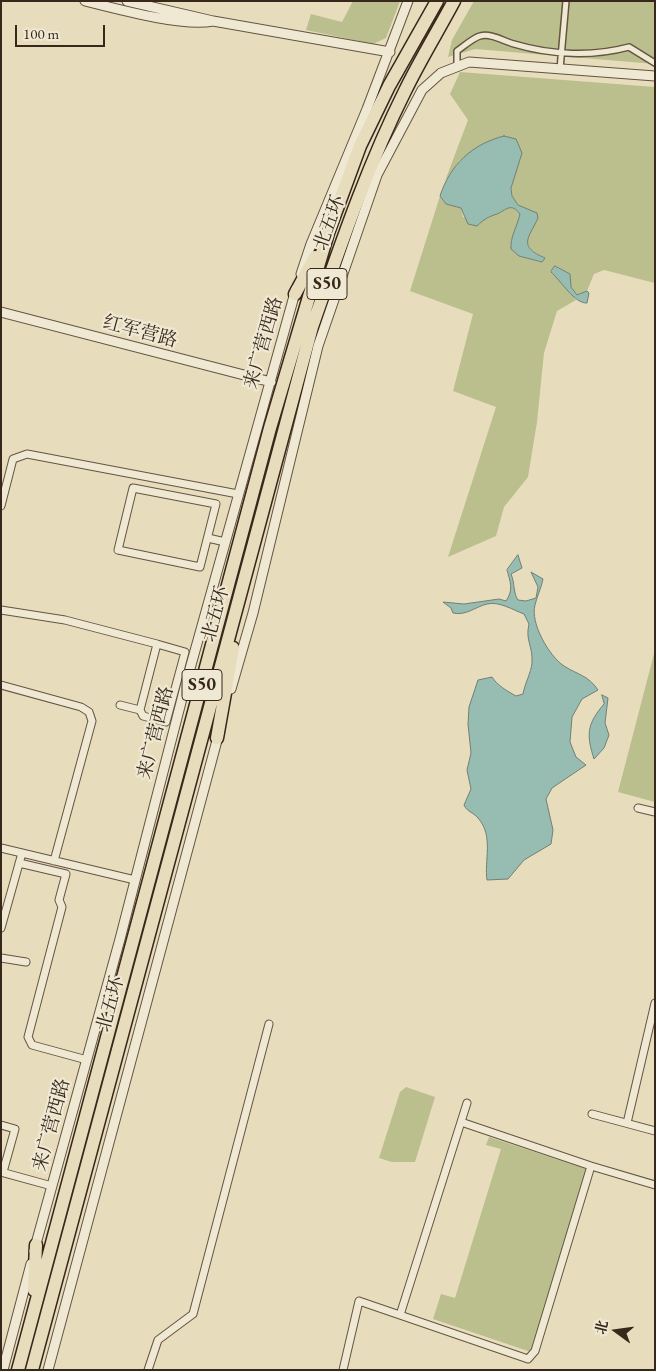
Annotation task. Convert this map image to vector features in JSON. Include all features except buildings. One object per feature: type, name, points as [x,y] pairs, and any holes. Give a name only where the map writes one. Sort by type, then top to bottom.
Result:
[{"type":"highway","name":"北五环","points":[[18,1370],[270,428],[328,233],[360,146],[389,86],[436,1]]},
{"type":"highway","name":"北五环","points":[[32,1370],[312,327],[345,232],[378,148],[405,90],[454,1]]},
{"type":"highway","points":[[295,294],[328,233]]},
{"type":"highway","points":[[217,738],[243,584]]},
{"type":"highway","points":[[33,1314],[36,1245]]},
{"type":"street","points":[[85,1],[124,11],[202,23],[213,21]]},
{"type":"street","points":[[124,11],[127,1],[213,21],[390,52]]},
{"type":"street","name":"来广营西路","points":[[3,1370],[135,880],[179,692],[225,542],[295,294],[311,244],[390,52],[408,1]]},
{"type":"street","points":[[560,69],[566,1]]},
{"type":"street","points":[[457,66],[457,50],[480,36],[496,37],[514,44],[562,53],[605,53],[628,47],[655,63]]},
{"type":"street","points":[[48,1370],[217,738],[253,613],[318,346],[377,175],[422,90],[441,73],[457,66],[469,62],[655,76]]},
{"type":"street","name":"红军营路","points":[[1,312],[271,382]]},
{"type":"street","points":[[1,506],[13,459],[27,454],[238,494]]},
{"type":"street","points":[[134,488],[216,504],[208,538],[200,568],[118,550],[134,488]]},
{"type":"street","points":[[208,538],[225,542]]},
{"type":"street","points":[[1,610],[64,620],[158,644],[185,652],[179,692],[166,722],[143,716],[140,710],[158,644]]},
{"type":"street","points":[[1,685],[82,707],[90,712],[92,721],[54,861]]},
{"type":"street","points":[[120,705],[140,710]]},
{"type":"street","points":[[638,808],[655,812]]},
{"type":"street","points":[[1,848],[135,880]]},
{"type":"street","points":[[1,928],[22,853]]},
{"type":"street","points":[[19,863],[66,874]]},
{"type":"street","points":[[69,864],[60,900],[62,907],[28,1037],[32,1045],[87,1060]]},
{"type":"street","points":[[1,958],[26,962]]},
{"type":"street","points":[[627,1124],[655,1003]]},
{"type":"street","points":[[148,1370],[158,1340],[194,1314],[269,1024]]},
{"type":"street","points":[[400,1315],[467,1102]]},
{"type":"street","points":[[592,1114],[655,1131]]},
{"type":"street","points":[[461,1122],[591,1166],[655,1185]]},
{"type":"street","points":[[1,1125],[15,1129],[2,1172],[52,1186]]},
{"type":"street","points":[[343,1370],[359,1301],[528,1359],[535,1351],[591,1166]]},
{"type":"green space","points":[[353,1],[400,1],[386,38],[373,44],[306,30],[311,14],[342,22]]},
{"type":"green space","points":[[474,1],[655,1],[655,64],[475,49],[448,57],[452,40]]},
{"type":"green space","points":[[460,72],[655,87],[655,283],[604,270],[594,274],[587,291],[577,295],[571,287],[570,274],[555,266],[551,272],[565,285],[576,300],[557,311],[544,353],[537,422],[528,477],[504,507],[496,536],[448,557],[496,407],[453,391],[473,314],[410,291],[440,196],[446,204],[461,208],[463,217],[481,222],[508,207],[516,209],[520,214],[517,228],[511,240],[519,256],[541,262],[545,258],[536,253],[528,244],[537,214],[521,206],[514,200],[512,194],[513,180],[522,153],[460,160],[445,181],[468,120],[450,94]]},
{"type":"green space","points":[[655,650],[655,802],[618,792]]},
{"type":"green space","points":[[406,1087],[435,1097],[415,1162],[392,1162],[379,1158],[400,1092]]},
{"type":"green space","points":[[489,1137],[586,1169],[531,1352],[433,1319],[441,1294],[455,1298],[501,1149],[486,1145]]},
{"type":"water","points":[[504,136],[516,139],[522,153],[511,188],[512,196],[518,205],[537,213],[538,218],[529,236],[528,245],[536,254],[545,258],[542,262],[519,256],[511,249],[520,214],[514,208],[508,208],[489,217],[477,226],[468,224],[461,208],[446,204],[440,196],[450,175],[464,157],[482,144]]},
{"type":"water","points":[[555,266],[570,274],[571,287],[577,295],[587,291],[589,293],[587,303],[573,296],[551,272]]},
{"type":"water","points":[[518,555],[522,568],[511,574],[518,600],[526,601],[536,598],[538,587],[531,572],[543,579],[534,612],[538,630],[552,655],[558,661],[587,678],[598,690],[582,699],[572,717],[570,742],[576,757],[586,765],[552,788],[546,799],[553,830],[551,844],[524,860],[508,879],[487,880],[486,832],[478,818],[464,805],[471,789],[467,770],[471,753],[468,724],[469,707],[478,680],[492,677],[499,685],[516,696],[523,694],[532,663],[528,635],[529,624],[524,614],[501,605],[487,604],[458,614],[453,613],[451,608],[443,602],[464,604],[499,599],[506,601],[511,589],[507,570]]},
{"type":"water","points":[[602,695],[608,698],[605,723],[609,735],[604,748],[594,759],[589,736],[591,724],[604,704]]}]
